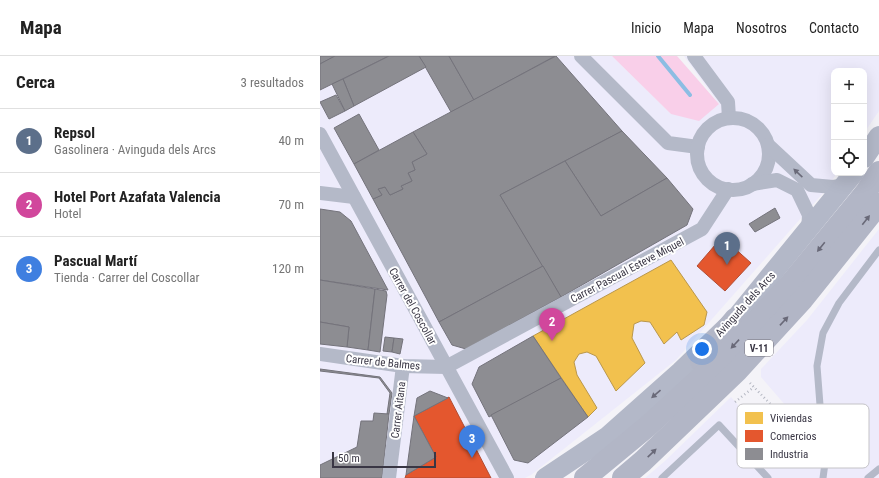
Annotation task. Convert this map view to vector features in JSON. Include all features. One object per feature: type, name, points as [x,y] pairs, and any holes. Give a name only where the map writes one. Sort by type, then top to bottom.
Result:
[{"type":"highway","name":"V-11","points":[[586,478],[648,426],[723,357],[792,283],[866,192],[879,172]]},
{"type":"highway","name":"V-11","points":[[623,478],[644,461],[737,371],[804,299],[879,204]]},
{"type":"highway","points":[[648,426],[735,319]]},
{"type":"street","points":[[581,56],[668,144],[698,147]]},
{"type":"street","points":[[694,56],[728,102],[728,118]]},
{"type":"street","points":[[808,231],[809,215],[797,190],[777,180],[752,184],[741,189],[720,188],[710,181],[702,172],[698,160],[698,147],[707,129],[717,122],[728,118],[743,119],[754,124],[763,134],[768,145],[811,185],[833,187],[850,179]]},
{"type":"street","name":"Carrer del Coscollar","points":[[320,134],[508,478]]},
{"type":"street","points":[[867,154],[879,136]]},
{"type":"street","points":[[752,184],[761,176],[767,165],[768,145]]},
{"type":"street","name":"Avinguda dels Arcs","points":[[545,478],[608,436],[680,372],[735,319],[850,179]]},
{"type":"street","name":"Carrer Pascual Esteve Miquel","points":[[446,367],[702,229],[728,189]]},
{"type":"street","points":[[320,193],[354,197]]},
{"type":"street","name":"Carrer de Balmes","points":[[320,354],[403,366],[446,367]]},
{"type":"street","name":"Carrer Aitana","points":[[389,478],[403,366]]},
{"type":"lane","points":[[820,404],[817,366],[823,333],[839,303],[879,250]]},
{"type":"lane","points":[[662,478],[719,425],[737,444]]},
{"type":"lane","points":[[759,468],[768,478]]},
{"type":"lane","points":[[823,478],[824,468]]},
{"type":"lane","points":[[868,478],[879,469]]},
{"type":"path","points":[[737,371],[770,404]]},
{"type":"path","points":[[736,402],[754,387]]},
{"type":"shaded area","points":[[320,56],[612,56],[671,114],[719,104],[684,56],[879,56],[879,111],[867,129],[867,68],[831,68],[831,176],[835,176],[824,192],[676,360],[531,475],[525,478],[320,478]]},
{"type":"shaded area","points":[[612,56],[677,56],[719,104],[699,121],[671,114]]},
{"type":"shaded area","points":[[879,229],[879,478],[645,478],[665,461],[731,397],[737,404],[737,468],[869,468],[869,404],[784,404],[761,377],[761,369],[807,320]]},
{"type":"building: Viviendas","points":[[671,260],[707,312],[704,325],[681,340],[677,332],[664,344],[650,322],[641,321],[634,324],[632,338],[645,363],[616,391],[596,356],[587,352],[579,354],[574,362],[577,375],[597,408],[588,417],[533,336]]},
{"type":"building: Comercios","points":[[722,237],[751,263],[725,291],[697,266]]},
{"type":"building: Comercios","points":[[449,397],[491,478],[405,478],[406,475],[436,457],[414,416]]},
{"type":"building: Industria","points":[[320,56],[335,56],[320,64]]},
{"type":"building: Industria","points":[[335,56],[389,56],[320,90],[320,64]]},
{"type":"building: Industria","points":[[389,56],[419,56],[426,67],[354,106],[343,79]]},
{"type":"building: Industria","points":[[419,56],[449,56],[474,100],[451,112]]},
{"type":"building: Industria","points":[[449,56],[555,56],[474,100]]},
{"type":"building: Industria","points":[[556,56],[622,131],[500,195],[543,266],[439,322],[373,199],[382,195],[378,189],[385,187],[390,195],[403,189],[401,186],[412,181],[408,173],[415,170],[412,162],[427,154],[413,132]]},
{"type":"building: Industria","points":[[343,79],[354,106],[345,111],[332,84]]},
{"type":"building: Industria","points":[[336,95],[345,111],[329,119],[320,102]]},
{"type":"building: Industria","points":[[359,114],[379,150],[354,164],[334,128]]},
{"type":"building: Industria","points":[[622,131],[667,178],[601,216],[565,161]]},
{"type":"building: Industria","points":[[413,132],[427,154],[412,162],[415,170],[408,173],[412,181],[401,186],[403,189],[390,195],[385,187],[378,189],[382,195],[373,199],[354,164]]},
{"type":"building: Industria","points":[[565,161],[601,216],[667,178],[693,209],[687,225],[561,297],[500,195]]},
{"type":"building: Industria","points":[[775,208],[780,218],[755,232],[749,224]]},
{"type":"building: Industria","points":[[320,209],[340,212],[351,221],[388,290],[320,280]]},
{"type":"building: Industria","points":[[543,266],[561,297],[466,349],[452,345],[439,322]]},
{"type":"building: Industria","points":[[320,280],[375,289],[368,350],[347,347],[349,327],[320,322]]},
{"type":"building: Industria","points":[[375,289],[386,291],[387,295],[380,352],[368,350]]},
{"type":"building: Industria","points":[[320,322],[349,327],[347,347],[320,344]]},
{"type":"building: Industria","points":[[533,336],[561,378],[489,417],[472,384],[479,367]]},
{"type":"building: Industria","points":[[385,337],[394,338],[392,352],[383,351]]},
{"type":"building: Industria","points":[[394,338],[403,339],[400,354],[392,352]]},
{"type":"building: Industria","points":[[320,369],[380,377],[392,393],[389,414],[387,414],[390,393],[379,378],[320,371]]},
{"type":"building: Industria","points":[[561,378],[588,417],[528,463],[514,460],[491,415]]},
{"type":"building: Industria","points":[[430,391],[448,398],[414,416],[417,398]]},
{"type":"building: Industria","points":[[374,413],[389,414],[382,478],[320,478],[320,465],[357,447],[361,421],[373,421]]},
{"type":"building: Industria","points":[[414,416],[436,457],[406,475]]},
{"type":"waterway","points":[[658,56],[690,95]]},
{"type":"place","name":"Repsol","points":[[727,265]]},
{"type":"place","name":"Hotel Port Azafata Valencia","points":[[552,341]]},
{"type":"place","name":"Pascual Martí","points":[[472,458]]}]
